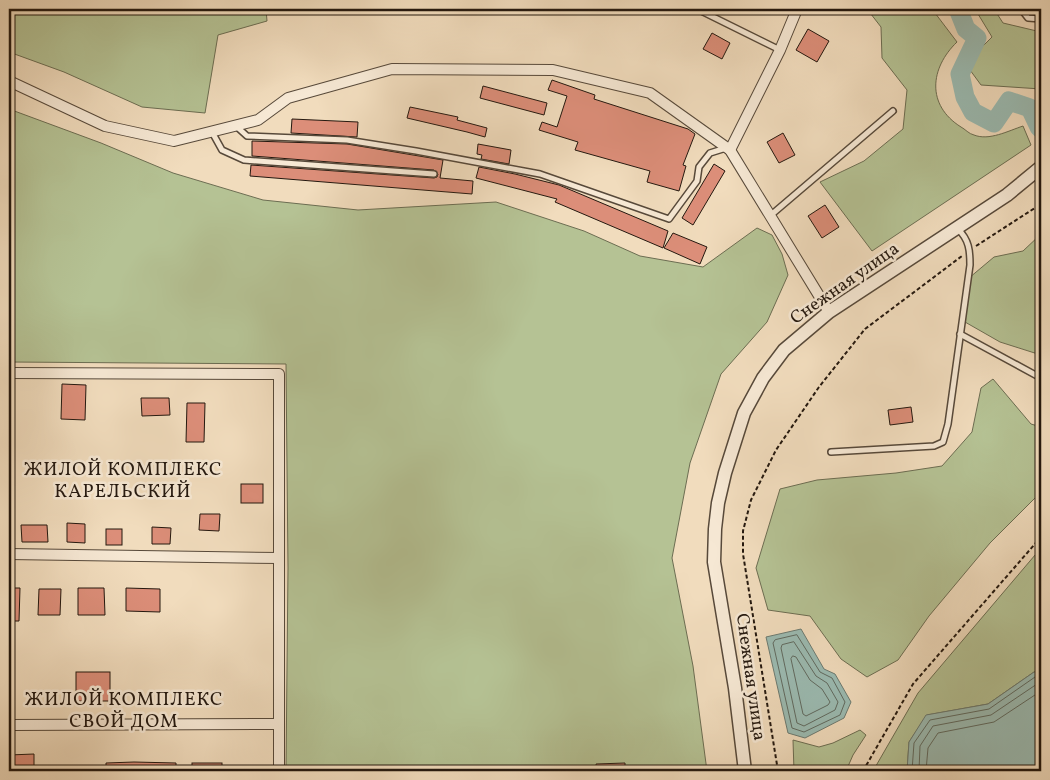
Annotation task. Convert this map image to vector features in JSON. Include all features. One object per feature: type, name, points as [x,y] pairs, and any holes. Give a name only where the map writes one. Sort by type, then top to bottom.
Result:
[{"type":"street","points":[[729,149],[780,50],[795,14],[793,9]]},
{"type":"street","points":[[9,81],[105,126],[174,141],[258,120],[288,98],[392,69],[553,70],[650,93],[729,149],[771,214],[829,312]]},
{"type":"street","name":"Снежная улица","points":[[746,771],[735,688],[714,562],[714,530],[718,503],[725,473],[744,413],[763,378],[784,350],[829,312],[1007,196],[1041,166]]},
{"type":"street","points":[[9,373],[279,374],[279,771]]},
{"type":"street","points":[[9,554],[279,558]]},
{"type":"street","points":[[9,725],[279,724]]},
{"type":"lane","points":[[697,9],[780,50]]},
{"type":"lane","points":[[1021,9],[1028,18],[1041,19]]},
{"type":"lane","points":[[771,214],[893,111]]},
{"type":"lane","points":[[236,126],[247,136],[347,140],[416,150],[540,174],[669,219],[697,181],[698,167],[710,153],[729,149]]},
{"type":"lane","points":[[212,132],[222,150],[244,160],[434,174]]},
{"type":"lane","points":[[831,452],[934,446],[943,442],[948,424],[970,250],[965,236],[957,229]]},
{"type":"lane","points":[[960,334],[1041,378]]},
{"type":"path","points":[[863,771],[913,684],[1041,537]]},
{"type":"green space","points":[[9,9],[266,9],[267,21],[218,35],[205,113],[142,107],[64,72],[9,52]]},
{"type":"green space","points":[[867,9],[932,9],[957,42],[941,63],[937,75],[937,97],[942,108],[950,118],[970,134],[980,137],[998,135],[1023,126],[1031,145],[872,251],[820,182],[864,161],[903,129],[907,90],[882,58],[881,27]]},
{"type":"green space","points":[[975,9],[994,9],[1003,23],[1041,32],[1041,89],[981,85],[970,70],[978,51],[992,37]]},
{"type":"green space","points":[[9,109],[101,143],[173,173],[263,200],[358,210],[496,202],[584,231],[640,256],[703,267],[757,228],[772,235],[782,254],[788,275],[767,322],[721,374],[690,463],[672,558],[693,666],[707,771],[286,771],[288,568],[286,364],[9,362]]},
{"type":"green space","points":[[1041,234],[1041,355],[1000,342],[965,322],[969,278],[994,257],[1023,251]]},
{"type":"green space","points":[[993,379],[1031,424],[1041,427],[1041,492],[990,543],[929,616],[898,660],[867,677],[841,659],[810,616],[768,610],[756,568],[780,489],[817,480],[896,473],[942,466],[972,432],[981,388]]},
{"type":"green space","points":[[1041,548],[1041,604],[1037,607],[1041,615],[1041,672],[1034,672],[988,704],[927,715],[909,742],[907,771],[873,771],[918,693]]},
{"type":"green space","points":[[860,730],[866,735],[853,755],[846,771],[794,771],[793,740],[819,747],[833,743]]},
{"type":"water","points":[[801,629],[824,669],[835,674],[851,702],[844,718],[805,738],[788,733],[766,637]]},
{"type":"water","points":[[1034,672],[1041,672],[1041,771],[907,771],[909,742],[926,715],[988,704]]},
{"type":"building","points":[[808,29],[829,41],[817,62],[796,50]]},
{"type":"building","points":[[712,33],[730,43],[722,59],[703,49]]},
{"type":"building","points":[[552,80],[595,95],[594,99],[688,129],[695,134],[683,165],[686,166],[679,191],[647,182],[650,171],[575,150],[578,142],[539,130],[542,122],[557,127],[567,96],[548,90]]},
{"type":"building","points":[[483,86],[547,103],[544,115],[480,98]]},
{"type":"building","points":[[410,107],[458,117],[457,120],[487,128],[485,137],[407,118]]},
{"type":"building","points":[[292,119],[358,122],[357,137],[291,133]]},
{"type":"building","points":[[783,133],[795,155],[779,163],[767,142]]},
{"type":"building","points":[[252,141],[347,144],[443,160],[440,178],[473,181],[472,194],[250,176],[251,165],[434,178],[438,174],[434,170],[252,156]]},
{"type":"building","points":[[478,144],[511,150],[509,164],[481,159],[482,155],[477,154]]},
{"type":"building","points":[[714,164],[725,171],[693,225],[682,218]]},
{"type":"building","points":[[479,167],[559,185],[668,231],[663,248],[555,202],[557,199],[476,178]]},
{"type":"building","points":[[825,205],[839,227],[822,238],[808,216]]},
{"type":"building","points":[[673,233],[707,247],[700,264],[664,248]]},
{"type":"building","points":[[62,384],[86,385],[85,420],[61,419]]},
{"type":"building","points":[[141,398],[169,398],[170,415],[142,416]]},
{"type":"building","points":[[187,403],[205,403],[204,442],[186,442]]},
{"type":"building","points":[[911,407],[913,422],[890,425],[888,410]]},
{"type":"building","points":[[241,484],[263,484],[263,503],[241,503]]},
{"type":"building","points":[[200,514],[220,514],[219,531],[199,530]]},
{"type":"building","points":[[67,523],[85,524],[85,543],[67,542]]},
{"type":"building","points":[[21,525],[47,525],[48,542],[22,542]]},
{"type":"building","points":[[152,527],[171,528],[170,544],[152,544]]},
{"type":"building","points":[[106,529],[122,529],[122,545],[106,545]]},
{"type":"building","points":[[9,588],[20,588],[19,621],[9,621]]},
{"type":"building","points":[[78,588],[104,588],[105,615],[78,615]]},
{"type":"building","points":[[126,588],[160,589],[160,612],[126,611]]},
{"type":"building","points":[[39,589],[61,589],[60,615],[38,615]]},
{"type":"building","points":[[76,672],[110,672],[110,701],[76,701]]},
{"type":"building","points":[[34,754],[34,771],[9,771],[9,755]]},
{"type":"building","points":[[106,763],[176,763],[176,771],[106,771]]},
{"type":"building","points":[[192,763],[222,763],[222,771],[192,771]]},
{"type":"building","points":[[625,763],[625,771],[597,771],[596,764]]},
{"type":"waterway","points":[[958,9],[966,29],[977,38],[960,74],[965,97],[973,112],[994,123],[1009,101],[1030,108],[1041,129]]},
{"type":"district","name":"ЖИЛОЙ КОМПЛЕКС КАРЕЛЬСКИЙ","points":[[123,481]]},
{"type":"district","name":"ЖИЛОЙ КОМПЛЕКС СВОЙ ДОМ","points":[[124,711]]}]
